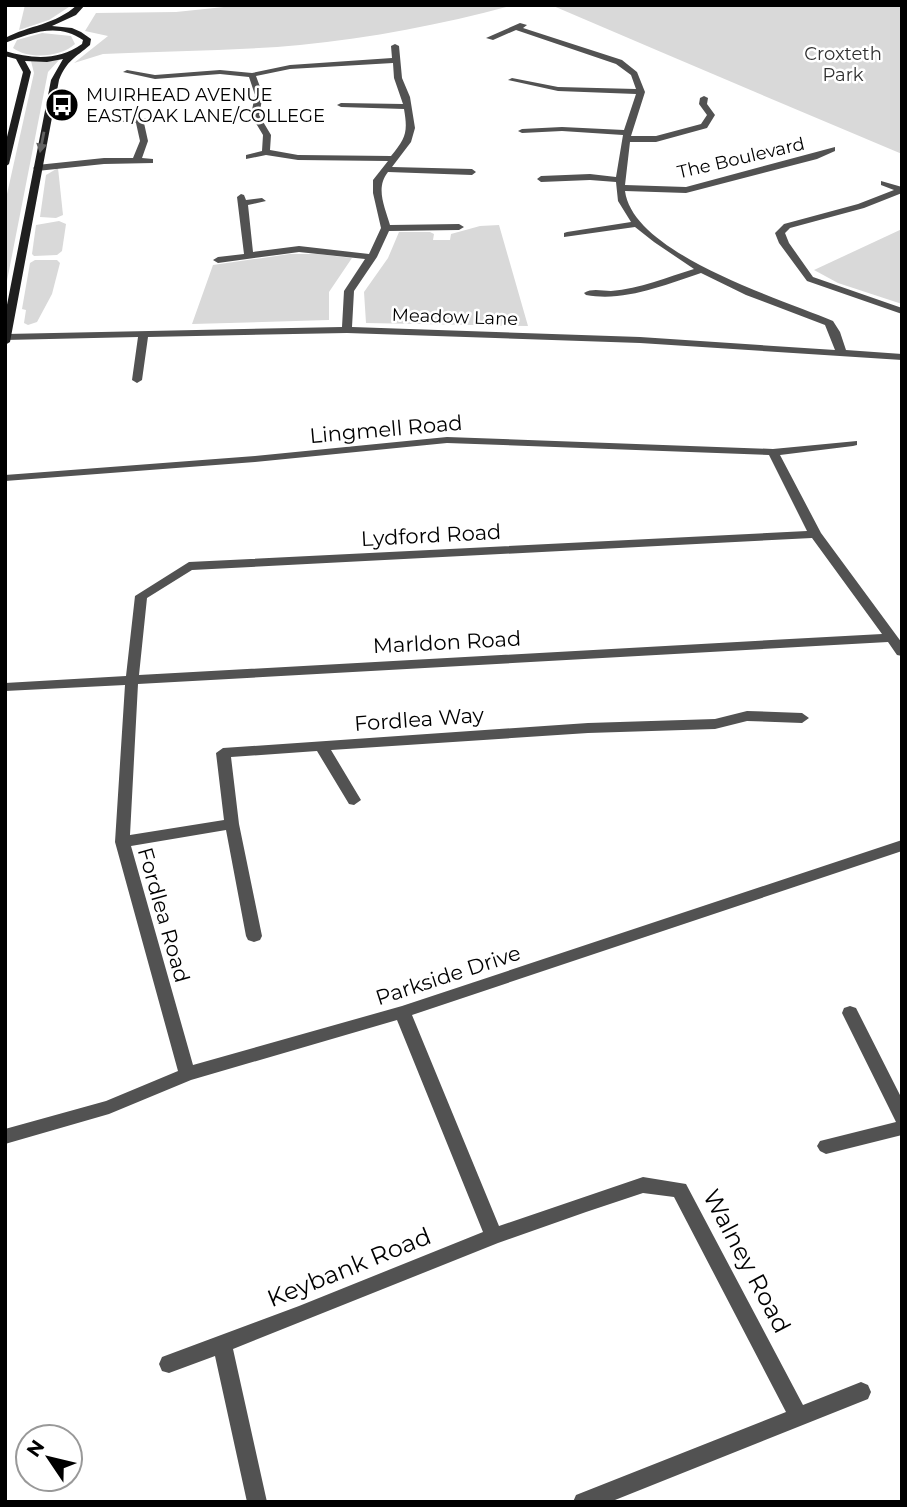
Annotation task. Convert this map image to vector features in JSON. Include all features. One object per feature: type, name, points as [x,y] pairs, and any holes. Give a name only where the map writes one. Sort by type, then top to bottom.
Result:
[{"type":"street","points":[[39,30],[73,13],[82,5]]},
{"type":"street","points":[[72,31],[70,24],[73,13]]},
{"type":"street","points":[[490,38],[531,22]]},
{"type":"street","points":[[517,28],[619,62],[634,74],[641,92],[626,136],[621,184],[622,204],[635,224],[662,244],[748,293],[829,323],[842,354]]},
{"type":"street","points":[[5,39],[39,30],[72,31],[87,39],[86,46],[70,55],[46,60],[19,58],[5,53]]},
{"type":"street","points":[[347,330],[349,291],[372,257],[386,228],[376,185],[410,136],[407,107],[398,78],[395,46]]},
{"type":"street","points":[[6,339],[10,304],[55,80],[70,55]]},
{"type":"street","points":[[5,164],[27,72],[19,58]]},
{"type":"street","points":[[127,72],[163,77],[220,72],[252,75],[290,67],[398,60]]},
{"type":"street","points":[[127,83],[139,75]]},
{"type":"street","points":[[252,75],[259,95],[255,115],[267,135],[266,152]]},
{"type":"street","points":[[512,80],[558,89],[641,92]]},
{"type":"street","points":[[522,131],[562,129],[656,139],[704,126],[711,115],[703,104],[704,98]]},
{"type":"street","points":[[341,105],[352,110],[407,107]]},
{"type":"street","points":[[136,160],[144,141],[139,120]]},
{"type":"street","points":[[126,121],[154,120]]},
{"type":"street","name":"The Boulevard","points":[[541,179],[590,177],[621,184],[686,190],[829,151],[814,147]]},
{"type":"street","points":[[249,157],[266,152],[305,158],[362,155],[394,159]]},
{"type":"street","points":[[37,168],[150,161]]},
{"type":"street","points":[[385,169],[451,168],[472,172]]},
{"type":"street","points":[[884,183],[902,190],[861,206],[787,226],[780,233],[810,279],[902,311]]},
{"type":"street","points":[[249,254],[244,244],[246,219],[242,200],[262,201]]},
{"type":"street","points":[[567,235],[635,224]]},
{"type":"street","points":[[386,228],[442,232],[459,228]]},
{"type":"street","points":[[218,260],[249,254],[316,249],[372,257]]},
{"type":"street","points":[[589,293],[605,295],[631,291],[703,268]]},
{"type":"street","name":"Meadow Lane","points":[[6,339],[347,330],[640,340],[902,357]]},
{"type":"street","points":[[137,380],[143,336]]},
{"type":"street","name":"Lingmell Road","points":[[5,478],[255,459],[447,440],[773,452],[853,443]]},
{"type":"street","points":[[773,452],[816,534],[902,652]]},
{"type":"street","name":"Lydford Road","points":[[132,681],[141,596],[189,566],[816,534]]},
{"type":"street","name":"Marldon Road","points":[[5,687],[892,639]]},
{"type":"street","name":"Fordlea Road","points":[[132,681],[122,842],[187,1074]]},
{"type":"street","name":"Fordlea Way","points":[[254,936],[232,824],[223,753],[588,728],[715,724],[747,716],[802,718]]},
{"type":"street","points":[[321,746],[354,800]]},
{"type":"street","points":[[122,842],[232,824]]},
{"type":"street","name":"Parkside Drive","points":[[5,1137],[109,1107],[187,1074],[402,1012],[902,845]]},
{"type":"street","points":[[402,1012],[494,1236]]},
{"type":"street","points":[[850,1013],[902,1117]]},
{"type":"street","points":[[826,1146],[902,1128]]},
{"type":"street","name":"Walney Road","points":[[494,1236],[643,1185],[680,1190],[799,1417]]},
{"type":"street","name":"Keybank Road","points":[[169,1364],[223,1346],[494,1236]]},
{"type":"street","points":[[223,1346],[257,1502]]},
{"type":"street","points":[[583,1502],[861,1392]]},
{"type":"green space","points":[[25,5],[72,5],[49,20],[19,30]]},
{"type":"green space","points":[[243,5],[514,5],[408,30],[327,42],[251,49],[103,54],[74,63],[108,36],[85,31],[96,13],[176,12]]},
{"type":"green space","name":"Croxteth Park","points":[[551,5],[902,5],[902,154],[770,99]]},
{"type":"green space","points":[[42,33],[71,36],[75,44],[62,52],[45,55],[27,54],[13,48],[17,40]]},
{"type":"green space","points":[[60,59],[48,72],[5,291],[5,203],[34,73],[31,61]]},
{"type":"green space","points":[[58,168],[63,215],[56,218],[40,217],[46,175]]},
{"type":"green space","points":[[59,221],[66,224],[62,251],[57,255],[34,256],[32,254],[36,225]]},
{"type":"green space","points":[[499,225],[528,326],[366,323],[364,292],[388,258],[399,232],[430,232],[434,234],[433,240],[450,240],[451,234],[480,226]]},
{"type":"green space","points":[[902,229],[902,304],[838,283],[814,270]]},
{"type":"green space","points":[[290,254],[352,258],[329,292],[329,320],[192,324],[213,265]]},
{"type":"green space","points":[[35,260],[57,260],[60,263],[52,294],[37,322],[28,325],[24,323],[26,310],[22,309],[30,263]]},
{"type":"place","name":"MUIRHEAD AVENUE EAST/OAK LANE/COLLEGE","points":[[62,105]]}]
